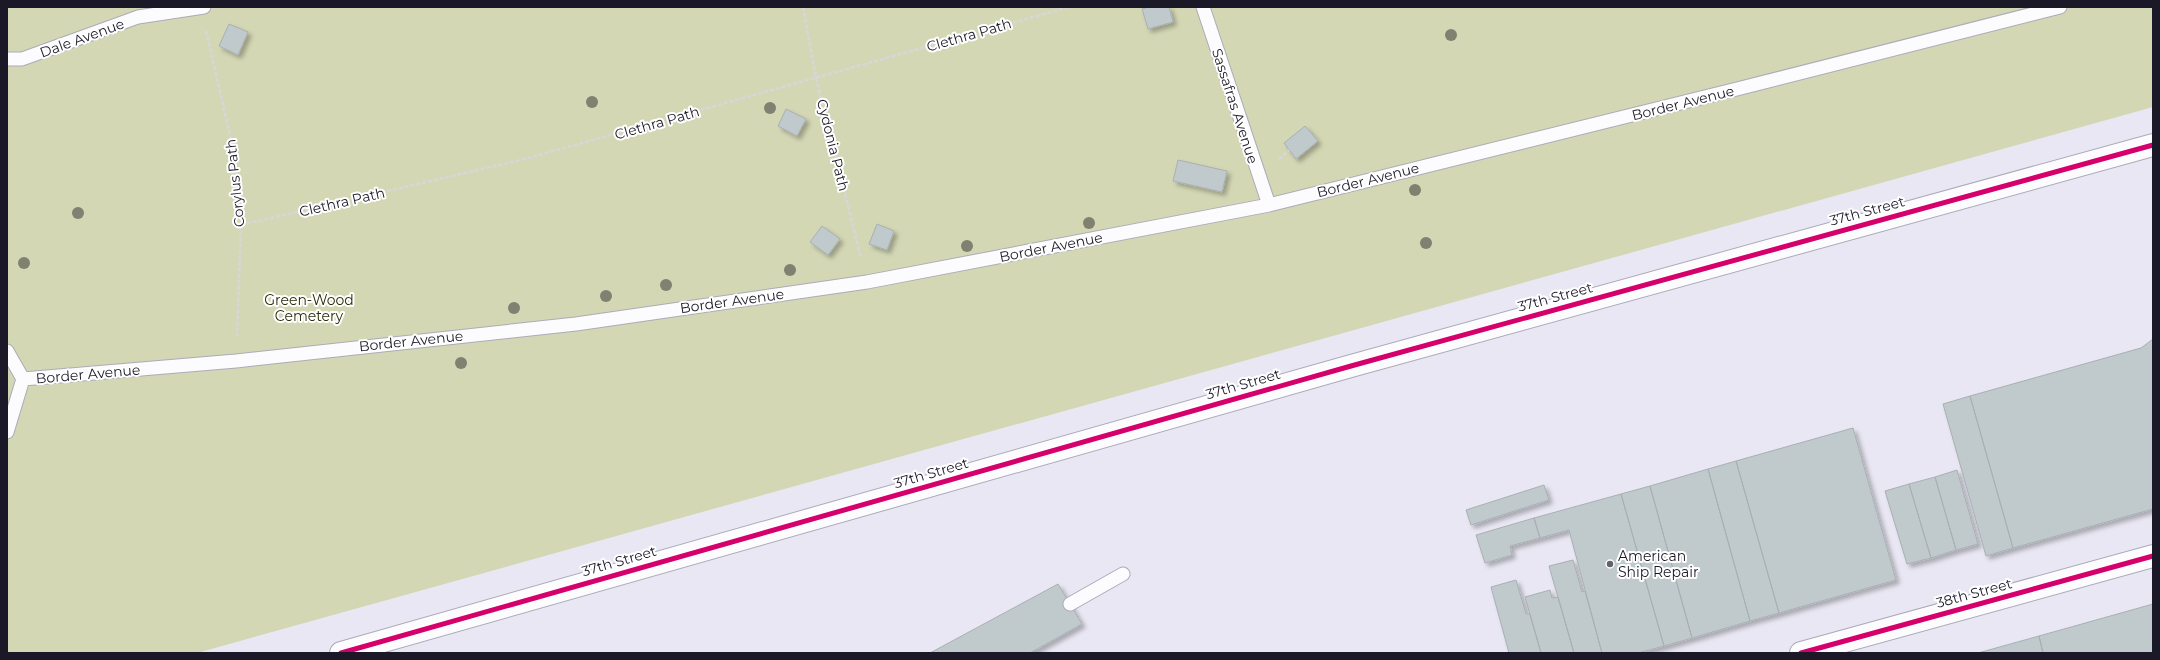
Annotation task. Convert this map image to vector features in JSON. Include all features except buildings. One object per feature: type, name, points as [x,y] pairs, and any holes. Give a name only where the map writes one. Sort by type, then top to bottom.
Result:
[{"type":"street","name":"37th Street","points":[[341,653],[1336,370],[2153,145]]},
{"type":"street","name":"38th Street","points":[[1801,653],[2153,556]]},
{"type":"lane","name":"Dale Avenue","points":[[7,60],[22,59],[138,17],[203,7]]},
{"type":"lane","name":"Sassafras Avenue","points":[[1203,7],[1269,205]]},
{"type":"lane","name":"Border Avenue","points":[[23,379],[236,361],[576,324],[867,282],[1269,205],[1738,89],[2060,7]]},
{"type":"lane","points":[[7,351],[23,379],[7,432]]},
{"type":"lane","points":[[1070,604],[1123,574]]},
{"type":"green space","name":"Green-Wood Cemetery","points":[[7,7],[2153,7],[2153,107],[197,653],[7,653]]},
{"type":"cycle path","points":[[341,653],[1351,366],[2153,145]]},
{"type":"cycle path","points":[[1801,653],[2153,556]]},
{"type":"place","name":"American Ship Repair","points":[[1610,564]]}]
